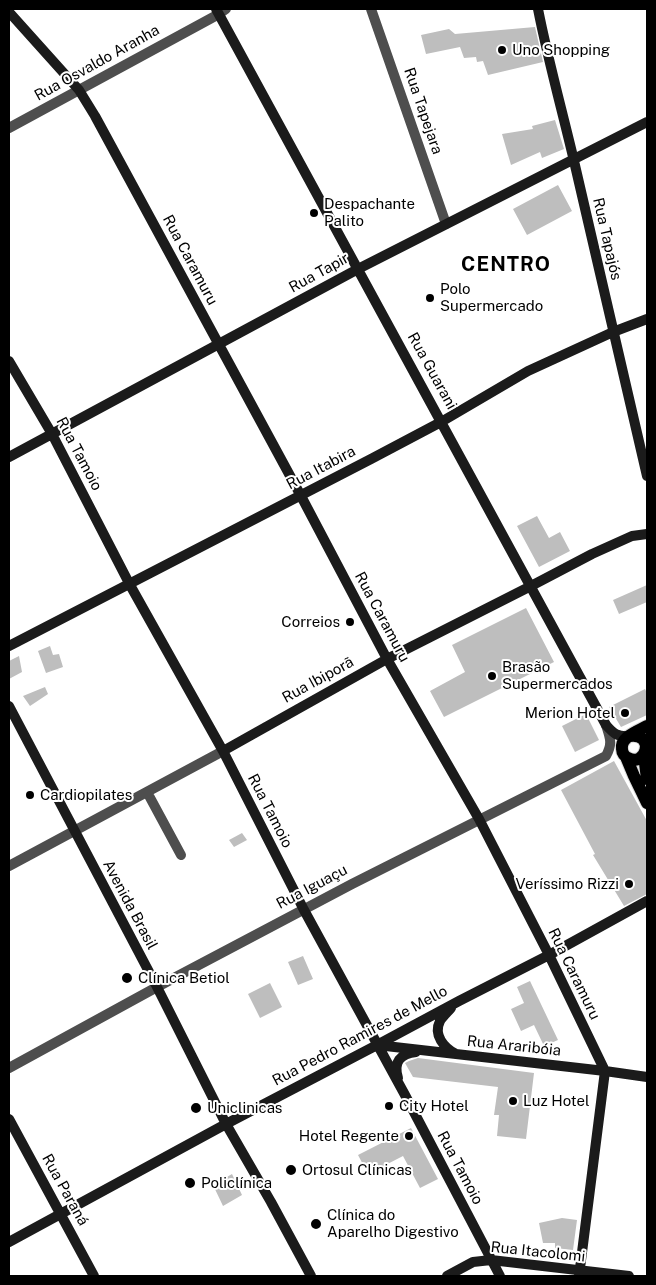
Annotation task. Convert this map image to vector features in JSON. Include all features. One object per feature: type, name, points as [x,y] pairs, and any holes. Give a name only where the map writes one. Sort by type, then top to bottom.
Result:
[{"type":"main road","points":[[647,726],[626,738],[622,745],[622,750],[647,803]]},
{"type":"main road","points":[[630,736],[637,736],[642,739],[646,746],[647,779]]},
{"type":"main road","points":[[626,757],[637,760],[646,751]]},
{"type":"street","name":"Rua Tapejara","points":[[371,9],[446,224]]},
{"type":"street","name":"Rua Tapajós","points":[[538,9],[647,476]]},
{"type":"street","name":"Rua Osvaldo Aranha","points":[[9,128],[220,11]]},
{"type":"street","name":"Rua Guarani","points":[[220,11],[606,726]]},
{"type":"street","name":"Rua Caramuru","points":[[9,12],[79,90],[218,343],[387,659],[480,819],[605,1071]]},
{"type":"street","name":"Rua Tapir","points":[[9,457],[358,269],[647,122]]},
{"type":"street","name":"Rua Itabira","points":[[9,646],[130,585],[441,422],[528,371],[613,332],[647,319]]},
{"type":"street","name":"Rua Tamoio","points":[[9,361],[52,434],[130,585],[223,751],[304,910],[405,1095],[500,1276]]},
{"type":"street","name":"Rua Ibiporã","points":[[9,866],[223,751],[387,659],[600,550],[632,536],[647,534]]},
{"type":"street","name":"Avenida Brasil","points":[[9,706],[157,987],[226,1124],[311,1276]]},
{"type":"street","points":[[606,726],[616,735],[630,736]]},
{"type":"street","points":[[606,726],[611,743],[606,756]]},
{"type":"street","points":[[606,756],[619,754],[626,757]]},
{"type":"street","name":"Rua Iguaçu","points":[[9,1068],[352,884],[606,756]]},
{"type":"street","points":[[147,792],[182,855]]},
{"type":"street","name":"Rua Pedro Ramires de Mello","points":[[9,1242],[226,1124],[549,955],[647,901]]},
{"type":"street","points":[[457,1055],[446,1048],[440,1040],[438,1030],[440,1021],[459,1001]]},
{"type":"street","name":"Rua Araribóia","points":[[377,1045],[647,1077]]},
{"type":"street","points":[[405,1095],[397,1076],[397,1066],[400,1058],[405,1054],[436,1052]]},
{"type":"street","points":[[580,1274],[605,1071]]},
{"type":"street","name":"Rua Paraná","points":[[9,1119],[94,1276]]},
{"type":"street","name":"Rua Itacolomi","points":[[447,1276],[473,1262],[491,1260],[580,1274],[629,1276]]},
{"type":"building","name":"Uno Shopping","points":[[535,27],[543,62],[488,75],[483,61],[477,62],[476,57],[464,58],[460,47],[426,54],[421,35],[449,29],[455,34]]},
{"type":"building","points":[[555,120],[564,149],[542,158],[540,152],[511,165],[502,134],[533,129],[532,126]]},
{"type":"building","points":[[558,185],[572,211],[527,235],[513,209]]},
{"type":"building","points":[[537,516],[549,538],[560,532],[570,551],[539,567],[517,526]]},
{"type":"building","points":[[647,585],[647,602],[619,614],[613,600]]},
{"type":"building","name":"Brasão Supermercados","points":[[526,608],[554,662],[444,717],[430,691],[465,672],[452,645]]},
{"type":"building","points":[[50,646],[53,655],[59,654],[63,667],[46,673],[38,651]]},
{"type":"building","points":[[19,656],[22,672],[9,679],[9,661]]},
{"type":"building","points":[[45,687],[48,694],[30,706],[23,696]]},
{"type":"building","points":[[645,689],[647,693],[647,715],[621,727],[609,707]]},
{"type":"building","points":[[586,714],[599,740],[575,752],[562,726]]},
{"type":"building","points":[[614,761],[647,821],[647,894],[624,906],[593,855],[595,854],[561,790]]},
{"type":"building","points":[[242,833],[247,840],[234,847],[229,840]]},
{"type":"building","points":[[303,956],[313,979],[298,985],[288,962]]},
{"type":"building","points":[[530,981],[558,1040],[544,1046],[534,1025],[521,1031],[511,1009],[524,1003],[517,987]]},
{"type":"building","points":[[270,983],[282,1007],[260,1018],[248,994]]},
{"type":"building","name":"Luz Hotel","points":[[418,1058],[534,1073],[526,1139],[497,1136],[499,1115],[494,1115],[498,1087],[413,1077],[405,1063]]},
{"type":"building","points":[[411,1128],[438,1179],[420,1188],[403,1156],[368,1174],[358,1155]]},
{"type":"building","points":[[232,1174],[242,1195],[223,1206],[213,1185]]},
{"type":"building","points":[[562,1218],[577,1220],[573,1250],[555,1248],[555,1243],[543,1243],[539,1223]]},
{"type":"place","name":"Uno Shopping","points":[[502,50]]},
{"type":"place","name":"Despachante Palito","points":[[314,213]]},
{"type":"place","name":"Polo Supermercado","points":[[430,298]]},
{"type":"place","name":"Correios","points":[[350,622]]},
{"type":"place","name":"Brasão Supermercados","points":[[492,676]]},
{"type":"place","name":"Merion Hotel","points":[[625,713]]},
{"type":"place","name":"Cardiopilates","points":[[30,795]]},
{"type":"place","name":"Veríssimo Rizzi","points":[[629,884]]},
{"type":"place","name":"Clínica Betiol","points":[[127,978]]},
{"type":"place","name":"Luz Hotel","points":[[513,1101]]},
{"type":"place","name":"City Hotel","points":[[389,1106]]},
{"type":"place","name":"Uniclinicas","points":[[196,1108]]},
{"type":"place","name":"Hotel Regente","points":[[409,1136]]},
{"type":"place","name":"Ortosul Clínicas","points":[[291,1170]]},
{"type":"place","name":"Policlínica","points":[[190,1183]]},
{"type":"place","name":"Clínica do Aparelho Digestivo","points":[[316,1224]]},
{"type":"district","name":"CENTRO","points":[[506,265]]}]
